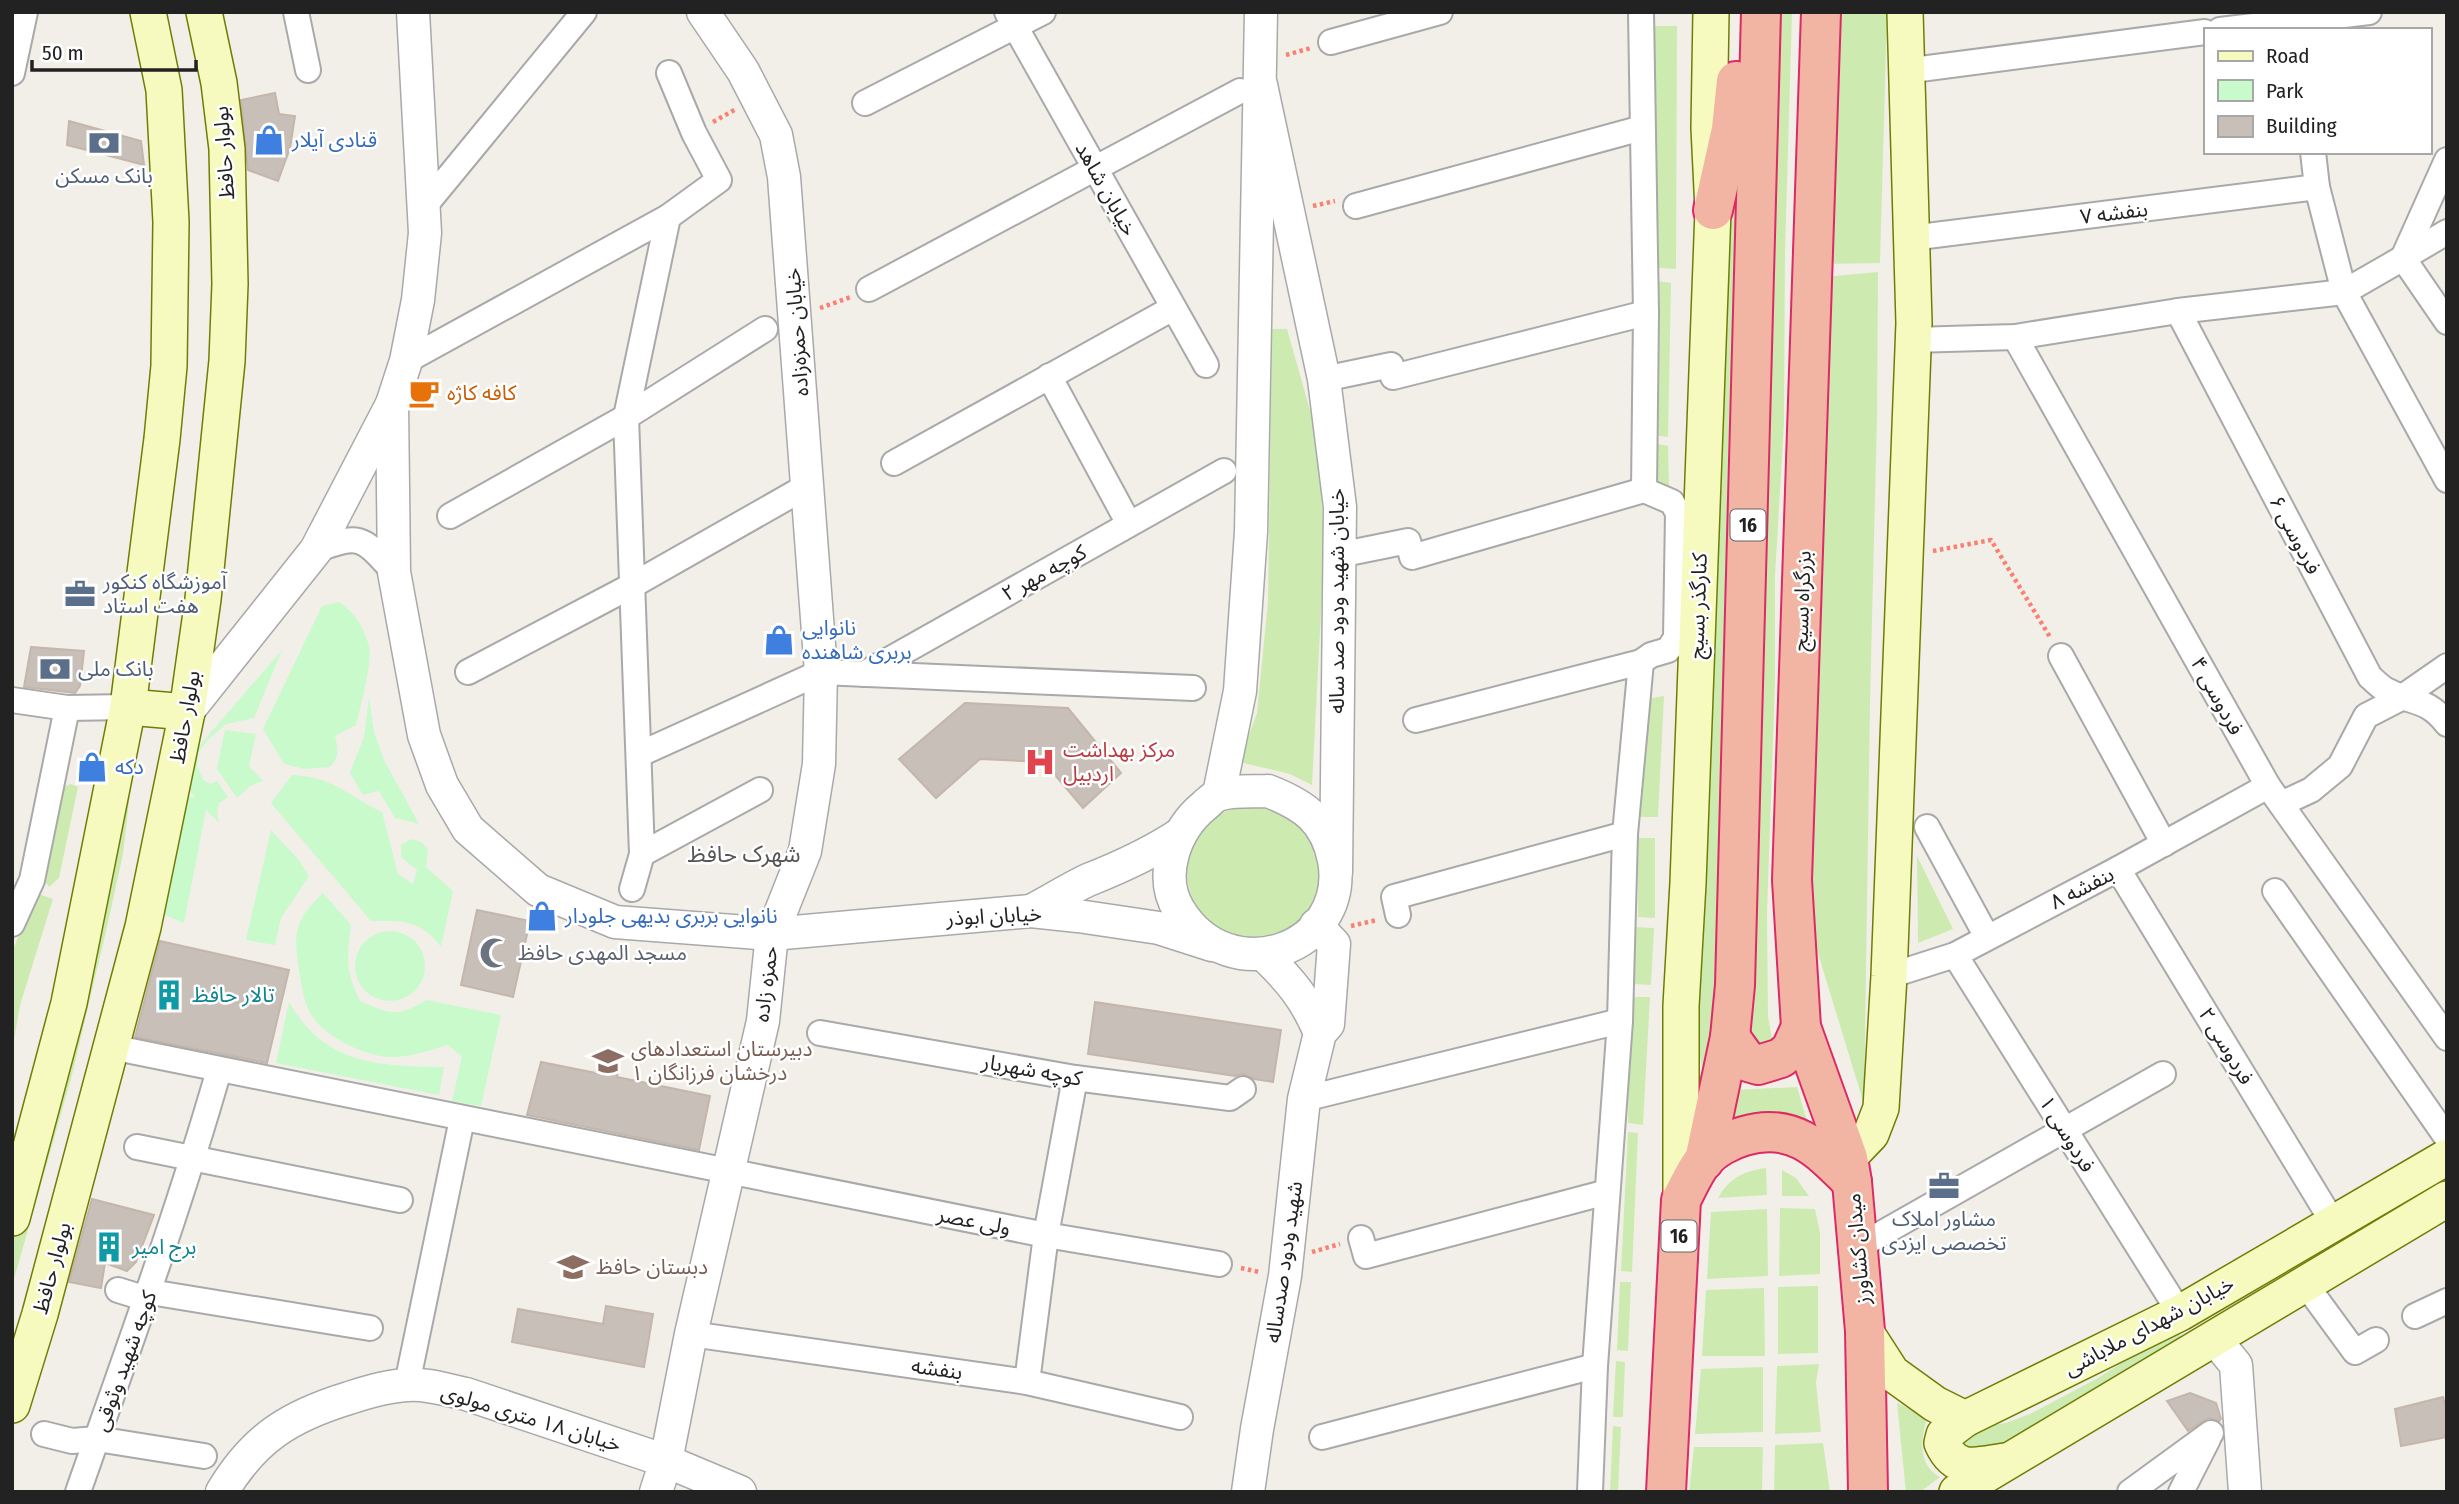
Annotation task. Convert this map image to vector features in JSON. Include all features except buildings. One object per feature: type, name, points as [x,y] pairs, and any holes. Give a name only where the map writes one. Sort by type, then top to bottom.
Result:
[{"type":"highway","points":[[1713,210],[1731,129],[1742,12]]},
{"type":"highway","name":"16","points":[[1703,1161],[1730,1037],[1735,985],[1744,734],[1761,12]]},
{"type":"highway","name":"بزرگراه بسیج","points":[[1821,12],[1792,880],[1801,1027],[1850,1170]]},
{"type":"highway","points":[[1730,1037],[1748,1062],[1758,1065],[1781,1058],[1791,1049],[1801,1027]]},
{"type":"highway","name":"میدان کشاورز","points":[[1666,1492],[1681,1199],[1703,1161],[1731,1140],[1764,1130],[1789,1133],[1850,1170],[1865,1331],[1868,1492]]},
{"type":"main road","points":[[12,1218],[69,1003],[128,706],[169,366],[171,222],[164,90],[148,12]]},
{"type":"main road","name":"بولوار حافظ","points":[[12,1405],[40,1314],[120,1020],[143,927],[187,712],[206,573],[227,361],[230,284],[227,149],[219,83],[204,12]]},
{"type":"main road","name":"کنارگذر بسیج","points":[[1681,1199],[1681,1006],[1713,210],[1709,128],[1711,12]]},
{"type":"main road","points":[[1850,1170],[1871,1133],[1881,1108],[1889,976],[1913,341],[1905,12]]},
{"type":"main road","points":[[128,706],[187,712]]},
{"type":"main road","name":"خیابان شهدای ملاباشی","points":[[1965,1419],[2180,1313],[2447,1157]]},
{"type":"main road","name":"خیابان شهدای ملاباشی","points":[[1957,1492],[2447,1199]]},
{"type":"main road","points":[[2180,1313],[2202,1321],[2214,1338]]},
{"type":"main road","points":[[1865,1331],[1892,1373],[1935,1405],[1965,1419],[1944,1435],[1942,1443],[1952,1459],[1962,1465],[1974,1466],[2008,1460]]},
{"type":"street","points":[[12,73],[25,12]]},
{"type":"street","points":[[296,12],[308,70]]},
{"type":"street","points":[[187,712],[316,550],[392,404],[406,360],[418,300],[425,233],[414,12]]},
{"type":"street","points":[[423,208],[584,12]]},
{"type":"street","name":"خیابان حمزه‌زاده","points":[[703,12],[743,71],[776,135],[784,177],[821,672]]},
{"type":"street","points":[[865,103],[1011,20],[1043,12]]},
{"type":"street","name":"خیابان شهید ودود صد ساله","points":[[1219,794],[1240,691],[1251,532],[1254,79],[1261,12]]},
{"type":"street","points":[[1331,42],[1440,12]]},
{"type":"street","points":[[1641,12],[1646,313],[1644,490]]},
{"type":"street","points":[[2237,28],[2369,12]]},
{"type":"street","name":"خیابان شاهد","points":[[1011,20],[1206,365]]},
{"type":"street","points":[[1905,71],[2204,32]]},
{"type":"street","points":[[406,360],[668,217],[719,180],[694,133],[669,73]]},
{"type":"street","points":[[869,289],[1254,79]]},
{"type":"street","name":"خیابان شهید ودود صد ساله","points":[[1254,79],[1288,212],[1324,379],[1340,508],[1336,872]]},
{"type":"street","points":[[1356,206],[1642,128]]},
{"type":"street","points":[[2313,154],[2317,187],[2344,292],[2447,480]]},
{"type":"street","points":[[2403,258],[2447,160]]},
{"type":"street","name":"بنفشه ۷","points":[[1911,238],[2317,187]]},
{"type":"street","points":[[632,889],[642,854],[626,417],[668,217]]},
{"type":"street","points":[[1913,341],[2015,337],[2178,311],[2344,292],[2447,232]]},
{"type":"street","points":[[2403,258],[2447,322]]},
{"type":"street","points":[[894,463],[1173,308]]},
{"type":"street","name":"فردوسی ۶","points":[[2178,311],[2370,677],[2384,690],[2401,698],[2424,702],[2447,724]]},
{"type":"street","points":[[1324,379],[1391,365],[1393,377],[1646,313]]},
{"type":"street","points":[[450,516],[626,417],[765,329]]},
{"type":"street","name":"فردوسی ۴","points":[[2015,337],[2274,795],[2446,1036]]},
{"type":"street","points":[[1049,376],[1129,524]]},
{"type":"street","name":"خیابان ابوذر","points":[[392,404],[394,572],[424,735],[442,785],[468,829],[538,890],[615,922],[772,934],[1031,911],[1158,928],[1212,945]]},
{"type":"street","name":"کوچه مهر ۲","points":[[863,674],[1224,471]]},
{"type":"street","points":[[468,672],[633,585],[809,485]]},
{"type":"street","points":[[1339,555],[1408,541],[1412,556],[1644,490],[1672,502],[1678,513],[1676,638],[1668,650],[1651,655],[1641,662],[1416,720]]},
{"type":"street","points":[[316,550],[344,539],[361,540],[394,572]]},
{"type":"street","points":[[2062,656],[2164,844]]},
{"type":"street","points":[[1590,1492],[1595,1366],[1620,1021],[1625,834],[1641,662]]},
{"type":"street","name":"بنفشه ۸","points":[[1889,976],[1955,955],[2164,844],[2274,795],[2311,790],[2340,766],[2366,716],[2401,698],[2447,666]]},
{"type":"street","points":[[640,754],[821,672],[1193,688]]},
{"type":"street","name":"حمزه زاده","points":[[656,1492],[666,1461],[691,1335],[762,1021],[772,934],[804,851],[819,764],[821,672]]},
{"type":"street","points":[[12,699],[67,708],[128,706]]},
{"type":"street","points":[[12,924],[32,880],[67,708]]},
{"type":"street","points":[[642,854],[760,790]]},
{"type":"street","points":[[1268,791],[1295,802],[1317,820],[1331,844],[1336,872],[1329,906],[1306,936],[1289,947],[1264,955],[1237,954],[1212,945],[1192,929],[1177,907],[1170,883],[1171,858],[1180,834],[1195,813],[1219,794],[1268,791]]},
{"type":"street","points":[[1927,827],[1987,937]]},
{"type":"street","points":[[1031,911],[1087,881],[1120,869],[1153,852],[1180,834]]},
{"type":"street","points":[[1398,915],[1394,897],[1625,834]]},
{"type":"street","name":"فردوسی ۲","points":[[2118,869],[2334,1224]]},
{"type":"street","points":[[2275,891],[2447,1138]]},
{"type":"street","name":"شهید ودود صدساله","points":[[1248,1492],[1286,1268],[1304,1099],[1320,1033],[1328,1024],[1334,944],[1318,923]]},
{"type":"street","points":[[1264,955],[1297,989],[1309,1007],[1320,1033]]},
{"type":"street","name":"فردوسی ۱","points":[[1955,955],[2180,1313]]},
{"type":"street","points":[[1304,1099],[1620,1021]]},
{"type":"street","name":"کوچه شهریار","points":[[820,1032],[1075,1079],[1230,1098],[1243,1088]]},
{"type":"street","name":"ولی عصر","points":[[126,1050],[1046,1235],[1219,1264]]},
{"type":"street","name":"کوچه شهید وثوقی","points":[[78,1492],[149,1295],[194,1159],[219,1070]]},
{"type":"street","points":[[1858,1247],[2163,1074]]},
{"type":"street","points":[[1027,1382],[1046,1235],[1075,1079]]},
{"type":"street","points":[[407,1384],[462,1119]]},
{"type":"street","points":[[137,1147],[400,1200]]},
{"type":"street","points":[[1362,1238],[1366,1255],[1607,1192]]},
{"type":"street","points":[[2306,1285],[2355,1352],[2376,1340]]},
{"type":"street","points":[[118,1290],[370,1328]]},
{"type":"street","points":[[2415,1316],[2447,1301]]},
{"type":"street","name":"بنفشه","points":[[691,1335],[1027,1382],[1180,1417]]},
{"type":"street","points":[[2181,1492],[2225,1429],[2236,1365],[2214,1338]]},
{"type":"street","points":[[1322,1437],[1595,1366]]},
{"type":"street","name":"خیابان ۱۸ متری مولوی","points":[[222,1492],[253,1448],[282,1425],[317,1408],[407,1384],[466,1394],[666,1461],[740,1492]]},
{"type":"street","points":[[2130,1492],[2225,1429]]},
{"type":"street","points":[[2225,1429],[2245,1492]]},
{"type":"street","points":[[44,1434],[72,1441],[97,1438],[204,1456]]},
{"type":"path","points":[[1254,79],[1331,42]]},
{"type":"path","points":[[694,133],[756,97]]},
{"type":"path","points":[[1288,212],[1353,197],[1356,206]]},
{"type":"path","points":[[796,317],[869,289]]},
{"type":"path","points":[[1905,556],[1991,540],[2062,656]]},
{"type":"path","points":[[1318,923],[1345,928],[1398,915]]},
{"type":"path","points":[[1219,1264],[1286,1268],[1362,1238]]},
{"type":"green space","points":[[1778,12],[1792,12],[1785,253],[1784,423],[1775,576],[1775,682],[1767,914],[1768,1016],[1773,1045],[1747,1046],[1771,423],[1771,297]]},
{"type":"green space","points":[[1833,12],[1887,12],[1880,263],[1826,264]]},
{"type":"green space","points":[[1654,26],[1677,26],[1676,269],[1659,268]]},
{"type":"green space","points":[[1739,131],[1717,915],[1721,975],[1716,1012],[1702,1069],[1696,1029],[1718,330]]},
{"type":"green space","points":[[1878,272],[1864,1104],[1809,924],[1823,277]]},
{"type":"green space","points":[[1657,281],[1671,283],[1668,437],[1652,435]]},
{"type":"green space","points":[[1272,329],[1287,329],[1319,442],[1324,555],[1312,785],[1290,774],[1239,762],[1257,713],[1268,601]]},
{"type":"green space","points":[[1653,443],[1668,446],[1669,489],[1653,482]]},
{"type":"green space","points":[[339,602],[358,621],[365,634],[370,654],[356,725],[335,736],[337,752],[330,767],[305,769],[284,764],[263,729],[322,606]]},
{"type":"green space","points":[[282,650],[254,718],[226,724],[199,751],[197,765],[203,780],[211,784],[217,781],[228,797],[219,803],[219,822],[206,810],[184,923],[167,916],[154,905],[179,794],[195,798],[187,786],[187,760]]},
{"type":"green space","points":[[1664,696],[1658,817],[1638,817],[1645,699]]},
{"type":"green space","points":[[369,697],[374,732],[384,760],[419,824],[395,818],[379,791],[363,795],[350,773],[364,737]]},
{"type":"green space","points":[[225,730],[256,734],[249,766],[263,781],[250,786],[237,798],[217,769]]},
{"type":"green space","points":[[292,775],[324,781],[382,812],[398,874],[413,884],[417,870],[401,857],[401,845],[411,839],[422,842],[428,850],[426,867],[453,891],[441,947],[427,932],[411,924],[371,921],[271,803]]},
{"type":"green space","points":[[132,777],[123,854],[107,927],[71,1079],[12,1286],[12,1246]]},
{"type":"green space","points":[[71,784],[78,787],[59,878],[49,887],[44,879],[63,787]]},
{"type":"green space","points":[[1254,805],[1280,810],[1302,824],[1316,846],[1321,872],[1316,898],[1302,920],[1280,934],[1254,939],[1228,934],[1206,920],[1192,898],[1187,872],[1192,846],[1206,824],[1228,810]]},
{"type":"green space","points":[[271,830],[298,859],[309,876],[281,918],[275,945],[246,940]]},
{"type":"green space","points":[[1638,838],[1655,838],[1655,918],[1638,917]]},
{"type":"green space","points":[[1917,856],[1953,929],[1918,943]]},
{"type":"green space","points":[[36,893],[53,899],[20,1005],[12,1052],[12,952]]},
{"type":"green space","points":[[323,893],[351,925],[348,964],[360,1001],[393,1012],[408,1010],[426,1000],[501,1015],[481,1106],[452,1101],[462,1057],[448,1045],[406,1056],[380,1056],[340,1040],[314,1019],[302,990],[296,945],[302,919]]},
{"type":"green space","points":[[1634,927],[1654,928],[1651,985],[1634,984]]},
{"type":"green space","points":[[390,931],[415,941],[425,966],[415,991],[390,1001],[365,991],[355,966],[365,941]]},
{"type":"green space","points":[[1630,997],[1650,997],[1643,1125],[1628,1123]]},
{"type":"green space","points":[[289,1002],[303,1023],[319,1039],[355,1058],[375,1063],[444,1067],[439,1095],[276,1063]]},
{"type":"green space","points":[[1797,1087],[1808,1124],[1722,1119],[1735,1090]]},
{"type":"green space","points":[[1628,1132],[1638,1133],[1632,1272],[1621,1271]]},
{"type":"green space","points":[[1766,1168],[1767,1195],[1718,1198],[1727,1185],[1738,1177]]},
{"type":"green space","points":[[1782,1170],[1796,1178],[1809,1196],[1782,1196]]},
{"type":"green space","points":[[1780,1208],[1815,1209],[1820,1233],[1820,1274],[1779,1276]]},
{"type":"green space","points":[[1767,1209],[1768,1276],[1707,1279],[1711,1212]]},
{"type":"green space","points":[[1620,1282],[1631,1282],[1628,1351],[1617,1350]]},
{"type":"green space","points":[[1818,1286],[1818,1353],[1778,1354],[1778,1287]]},
{"type":"green space","points":[[1764,1288],[1765,1356],[1702,1356],[1706,1290]]},
{"type":"green space","points":[[2176,1328],[2182,1339],[2030,1431],[1988,1451],[1959,1447],[1963,1428],[2006,1423],[2032,1413],[2098,1378]]},
{"type":"green space","points":[[1616,1361],[1625,1362],[1623,1417],[1613,1417]]},
{"type":"green space","points":[[1819,1364],[1816,1382],[1821,1432],[1775,1434],[1777,1366]]},
{"type":"green space","points":[[1763,1367],[1763,1432],[1695,1434],[1701,1369]]},
{"type":"green space","points":[[1897,1403],[1927,1417],[1922,1443],[1924,1458],[1927,1465],[1940,1477],[1920,1492],[1906,1492]]},
{"type":"green space","points":[[1613,1426],[1621,1427],[1618,1492],[1610,1492]]},
{"type":"green space","points":[[1823,1443],[1830,1492],[1774,1492],[1775,1445]]},
{"type":"green space","points":[[1694,1447],[1763,1447],[1762,1492],[1689,1492]]},
{"type":"place","name":"قنادی آیلار","points":[[269,140]]},
{"type":"place","name":"بانک مسکن","points":[[104,143]]},
{"type":"place","name":"کافه کاژه","points":[[424,393]]},
{"type":"place","name":"آموزشگاه کنکور هفت استاد","points":[[80,594]]},
{"type":"place","name":"نانوایی بربری شاهنده","points":[[779,640]]},
{"type":"place","name":"بانک ملی","points":[[55,669]]},
{"type":"place","name":"مرکز بهداشت اردبیل","points":[[1040,762]]},
{"type":"place","name":"دکه","points":[[92,767]]},
{"type":"place","name":"نانوایی بربری بدیهی جلودار","points":[[542,916]]},
{"type":"place","name":"مسجد المهدی حافظ","points":[[495,953]]},
{"type":"place","name":"تالار حافظ","points":[[169,995]]},
{"type":"place","name":"دبیرستان استعدادهای درخشان فرزانگان ۱","points":[[608,1061]]},
{"type":"place","name":"مشاور املاک تخصصی ایزدی","points":[[1944,1186]]},
{"type":"place","name":"برج امیر","points":[[109,1247]]},
{"type":"place","name":"دبستان حافظ","points":[[573,1267]]},
{"type":"district","name":"شهرک حافظ","points":[[744,854]]}]
